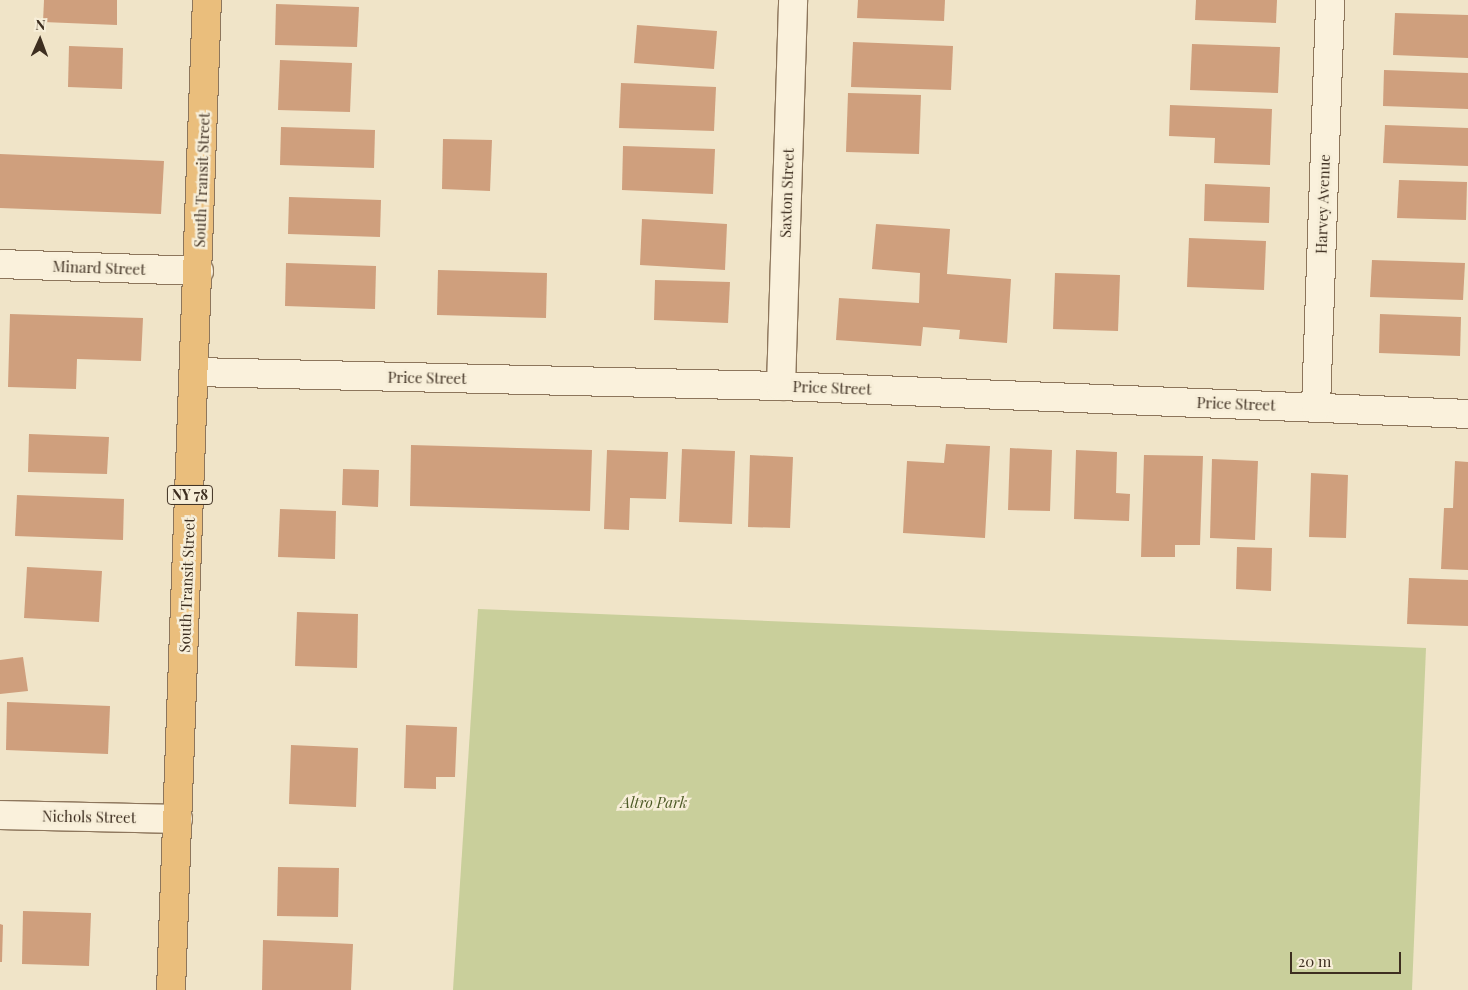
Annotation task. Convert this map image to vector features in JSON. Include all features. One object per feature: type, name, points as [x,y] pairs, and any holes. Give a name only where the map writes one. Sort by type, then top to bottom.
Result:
[{"type":"highway","name":"South Transit Street","points":[[171,990],[199,271],[207,0]]},
{"type":"street","name":"Saxton Street","points":[[782,386],[793,0]]},
{"type":"street","name":"Harvey Avenue","points":[[1316,407],[1330,0]]},
{"type":"street","name":"Minard Street","points":[[0,264],[199,271]]},
{"type":"street","name":"Price Street","points":[[195,372],[782,386],[1468,414]]},
{"type":"street","name":"Nichols Street","points":[[0,815],[178,819]]},
{"type":"green space","name":"Altro Park","points":[[478,609],[1426,648],[1412,990],[453,990]]},
{"type":"building","points":[[44,0],[117,0],[117,25],[43,22]]},
{"type":"building","points":[[858,0],[945,0],[944,21],[857,18]]},
{"type":"building","points":[[1196,0],[1277,0],[1276,23],[1195,20]]},
{"type":"building","points":[[276,4],[359,7],[357,47],[275,45]]},
{"type":"building","points":[[1395,13],[1468,15],[1468,58],[1393,55]]},
{"type":"building","points":[[637,25],[717,31],[714,69],[634,63]]},
{"type":"building","points":[[853,42],[953,46],[951,90],[851,87]]},
{"type":"building","points":[[1192,44],[1280,47],[1278,93],[1190,90]]},
{"type":"building","points":[[69,46],[123,48],[122,89],[68,87]]},
{"type":"building","points":[[280,60],[352,63],[350,112],[278,110]]},
{"type":"building","points":[[1384,70],[1468,73],[1468,109],[1383,106]]},
{"type":"building","points":[[621,83],[716,87],[714,131],[619,128]]},
{"type":"building","points":[[848,93],[921,95],[919,154],[846,152]]},
{"type":"building","points":[[1170,105],[1272,109],[1270,165],[1214,163],[1215,138],[1169,136]]},
{"type":"building","points":[[1385,125],[1468,128],[1468,166],[1383,163]]},
{"type":"building","points":[[281,127],[375,130],[374,168],[280,165]]},
{"type":"building","points":[[443,139],[492,140],[490,191],[442,189]]},
{"type":"building","points":[[623,146],[715,149],[713,194],[622,190]]},
{"type":"building","points":[[0,154],[164,161],[161,214],[0,208]]},
{"type":"building","points":[[1399,180],[1467,182],[1466,220],[1397,218]]},
{"type":"building","points":[[1205,184],[1270,187],[1269,223],[1204,221]]},
{"type":"building","points":[[289,197],[381,200],[380,237],[288,234]]},
{"type":"building","points":[[642,219],[727,224],[725,270],[640,265]]},
{"type":"building","points":[[876,224],[950,229],[947,274],[1011,279],[1007,343],[959,339],[960,330],[923,327],[921,346],[836,340],[839,298],[919,303],[920,273],[872,269]]},
{"type":"building","points":[[1189,238],[1266,241],[1264,290],[1187,287]]},
{"type":"building","points":[[1372,260],[1465,263],[1463,300],[1370,297]]},
{"type":"building","points":[[286,263],[376,266],[375,309],[285,306]]},
{"type":"building","points":[[438,270],[547,273],[546,318],[437,315]]},
{"type":"building","points":[[1055,273],[1120,275],[1118,331],[1053,329]]},
{"type":"building","points":[[655,280],[730,282],[728,323],[654,320]]},
{"type":"building","points":[[10,314],[143,318],[141,361],[77,359],[76,389],[8,387]]},
{"type":"building","points":[[1380,314],[1461,317],[1460,356],[1379,353]]},
{"type":"building","points":[[29,434],[109,437],[107,474],[28,472]]},
{"type":"building","points":[[946,444],[990,446],[985,538],[903,533],[907,461],[944,463]]},
{"type":"building","points":[[411,445],[592,450],[590,511],[410,506]]},
{"type":"building","points":[[1010,448],[1052,450],[1050,511],[1008,510]]},
{"type":"building","points":[[682,449],[735,451],[732,524],[679,522]]},
{"type":"building","points":[[607,450],[668,452],[666,499],[630,498],[629,530],[604,529]]},
{"type":"building","points":[[1076,450],[1117,452],[1116,493],[1130,494],[1129,521],[1074,519]]},
{"type":"building","points":[[750,455],[793,457],[790,528],[748,527]]},
{"type":"building","points":[[1144,455],[1203,456],[1200,545],[1175,545],[1175,557],[1141,557]]},
{"type":"building","points":[[1212,459],[1258,461],[1255,540],[1210,538]]},
{"type":"building","points":[[1455,461],[1468,462],[1468,570],[1441,569],[1444,508],[1453,508]]},
{"type":"building","points":[[343,469],[379,470],[378,507],[342,505]]},
{"type":"building","points":[[1311,473],[1348,475],[1346,538],[1309,537]]},
{"type":"building","points":[[17,495],[124,499],[123,540],[15,536]]},
{"type":"building","points":[[280,509],[336,511],[335,559],[278,557]]},
{"type":"building","points":[[1237,547],[1272,548],[1271,591],[1236,589]]},
{"type":"building","points":[[27,567],[102,571],[99,622],[24,618]]},
{"type":"building","points":[[1409,578],[1468,580],[1468,626],[1407,624]]},
{"type":"building","points":[[297,612],[358,614],[357,668],[295,666]]},
{"type":"building","points":[[23,657],[28,691],[0,694],[0,660]]},
{"type":"building","points":[[7,702],[110,706],[108,754],[6,750]]},
{"type":"building","points":[[406,725],[457,727],[455,777],[436,777],[436,789],[404,788]]},
{"type":"building","points":[[291,745],[358,748],[356,807],[289,804]]},
{"type":"building","points":[[278,867],[339,868],[338,917],[277,916]]},
{"type":"building","points":[[23,911],[91,913],[89,966],[22,964]]},
{"type":"building","points":[[0,924],[3,925],[2,962],[0,962]]},
{"type":"building","points":[[263,940],[353,944],[351,990],[262,990]]}]
